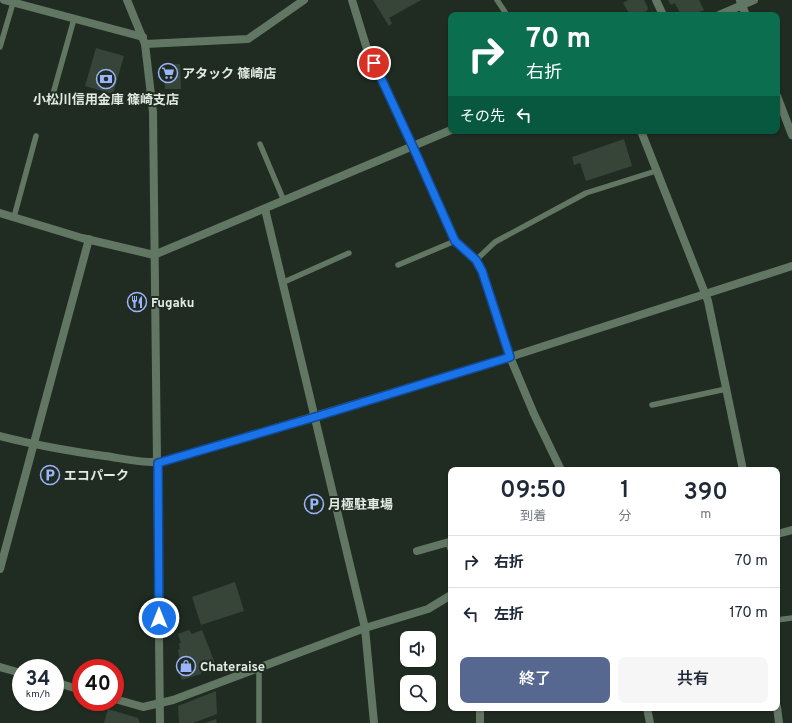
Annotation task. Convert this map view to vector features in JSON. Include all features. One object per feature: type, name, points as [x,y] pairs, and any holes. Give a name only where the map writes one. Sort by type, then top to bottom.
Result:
[{"type":"street","points":[[4,0],[74,19],[144,41],[248,39],[304,0]]},
{"type":"street","points":[[127,0],[144,41],[153,112],[160,723]]},
{"type":"street","points":[[352,0],[367,49],[455,241],[476,260],[482,271],[510,357],[534,414],[560,467]]},
{"type":"street","points":[[656,0],[662,12]]},
{"type":"street","points":[[724,12],[741,2],[754,0]]},
{"type":"street","points":[[741,2],[745,12]]},
{"type":"street","points":[[780,104],[792,136]]},
{"type":"street","points":[[0,213],[89,239],[154,255],[448,131]]},
{"type":"street","points":[[642,134],[705,294],[741,467]]},
{"type":"street","points":[[265,209],[284,282],[366,628],[374,723]]},
{"type":"street","points":[[0,569],[89,239]]},
{"type":"street","points":[[0,436],[34,445],[158,463],[315,417],[510,357],[792,266]]},
{"type":"street","points":[[780,533],[792,530]]},
{"type":"street","points":[[417,551],[448,542]]},
{"type":"street","points":[[124,701],[144,707],[159,704],[366,628],[428,609],[448,596]]},
{"type":"street","points":[[0,667],[12,670]]},
{"type":"street","points":[[480,711],[480,723]]},
{"type":"street","points":[[648,711],[650,723]]},
{"type":"street","points":[[778,711],[779,723]]},
{"type":"lane","points":[[497,0],[505,12]]},
{"type":"lane","points":[[0,47],[13,3]]},
{"type":"lane","points":[[51,101],[74,19]]},
{"type":"lane","points":[[14,217],[36,136]]},
{"type":"lane","points":[[260,144],[284,201]]},
{"type":"lane","points":[[476,260],[495,242],[586,193],[656,171]]},
{"type":"lane","points":[[398,265],[455,241]]},
{"type":"lane","points":[[284,282],[350,253]]},
{"type":"lane","points":[[652,405],[726,390]]},
{"type":"lane","points":[[780,620],[792,618]]},
{"type":"lane","points":[[259,668],[259,723]]},
{"type":"building","points":[[373,0],[421,0],[389,18],[392,23],[389,26]]},
{"type":"building","points":[[628,0],[644,0],[648,8],[647,11],[644,12],[628,12],[623,3]]},
{"type":"building","points":[[668,0],[699,0],[704,10],[699,12],[680,12],[675,3],[671,5]]},
{"type":"building","points":[[96,48],[124,56],[113,94],[85,86]]},
{"type":"building","points":[[180,64],[181,89],[165,89],[164,65]]},
{"type":"building","points":[[624,139],[632,166],[586,181],[580,163],[574,165],[572,157]]},
{"type":"building","points":[[235,582],[244,611],[201,625],[192,597]]},
{"type":"building","points":[[189,630],[192,634],[202,630],[216,666],[201,672],[201,674],[182,680],[178,670],[180,669],[178,663],[180,663],[178,650],[180,649],[179,643],[181,643],[178,634]]},
{"type":"building","points":[[216,691],[217,714],[193,723],[179,723],[178,706]]},
{"type":"building","points":[[107,711],[115,711],[138,718],[140,723],[104,723]]},
{"type":"building","points":[[216,719],[217,723],[205,723]]},
{"type":"place","name":"アタック 篠崎店","points":[[168,73]]},
{"type":"place","name":"小松川信用金庫 篠崎支店","points":[[106,79]]},
{"type":"place","name":"Fugaku","points":[[137,302]]},
{"type":"place","name":"エコパーク","points":[[50,475]]},
{"type":"place","name":"月極駐車場","points":[[314,504]]},
{"type":"place","name":"Chateraise","points":[[186,666]]},
{"type":"route","points":[[159,618],[158,463],[315,417],[510,357],[482,271],[476,260],[455,241],[374,63]]}]
